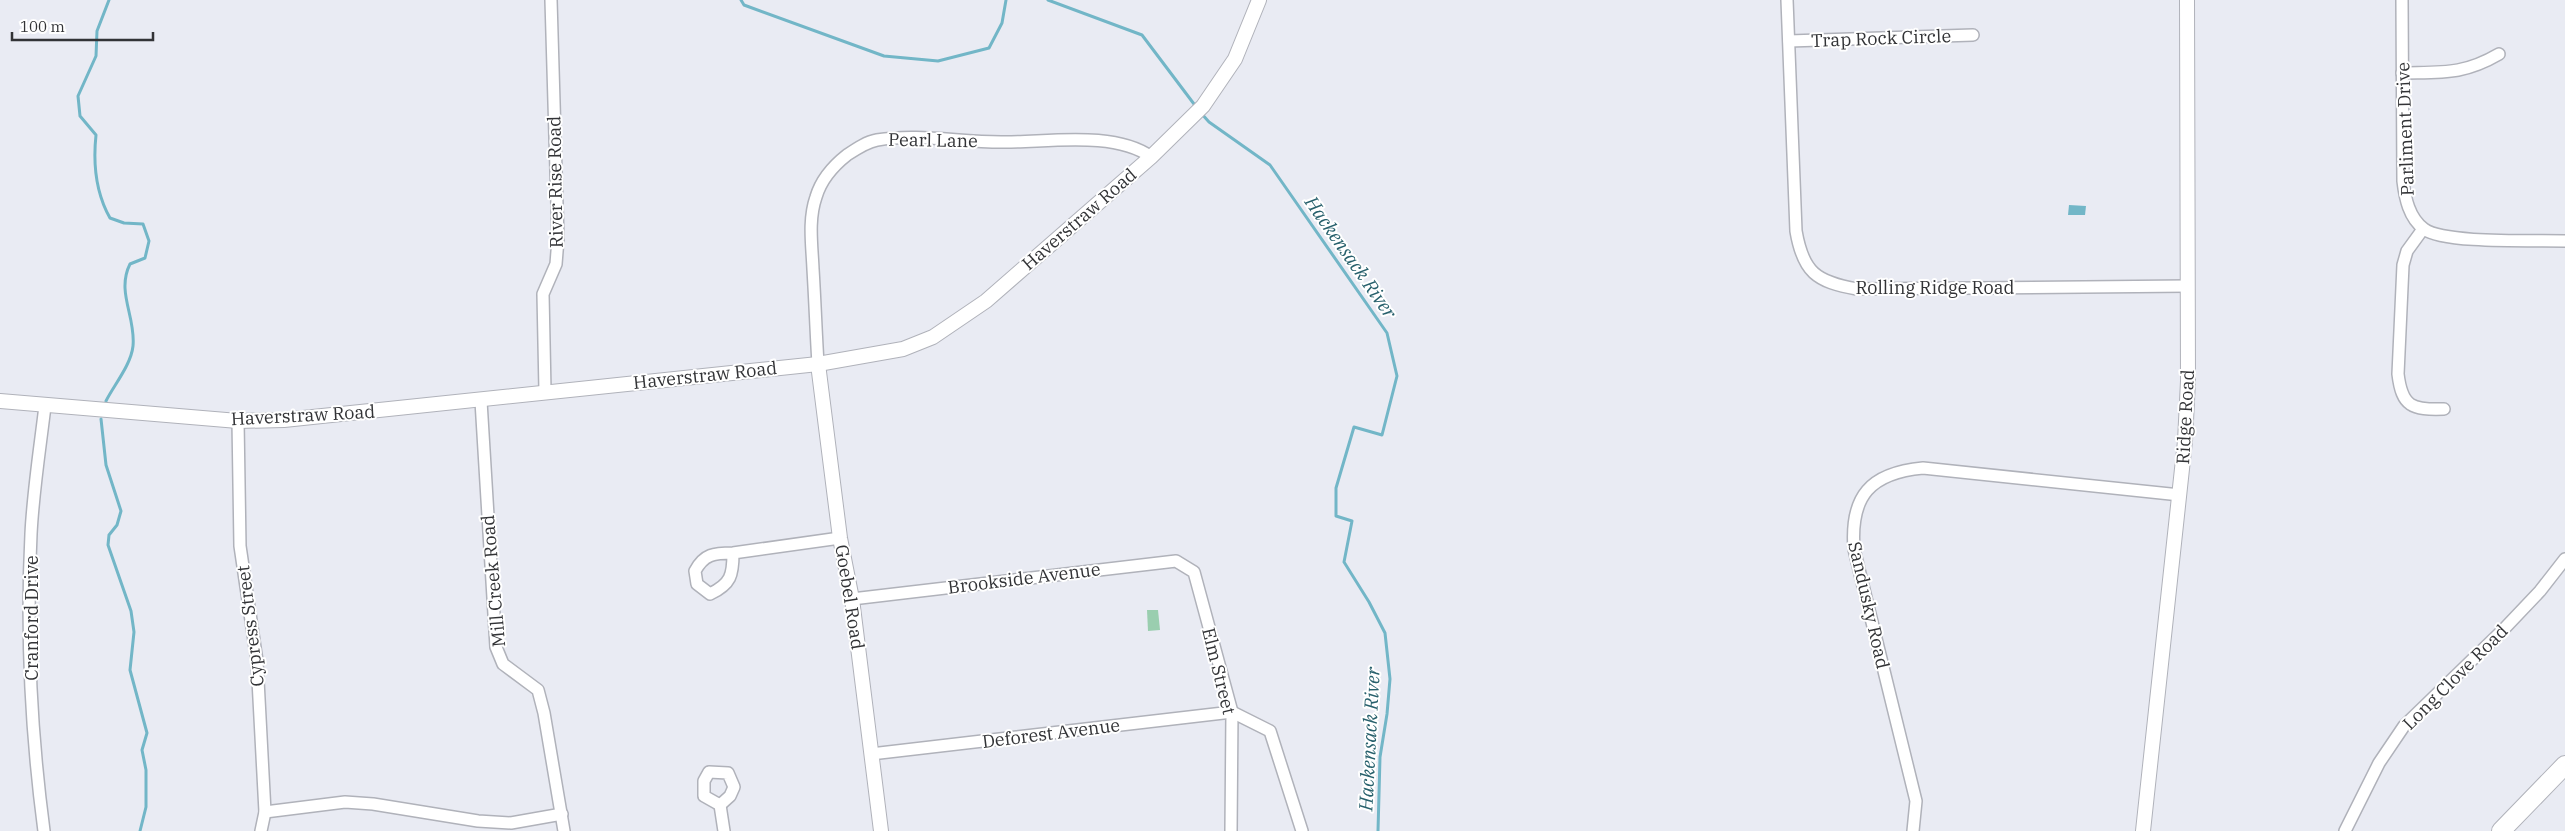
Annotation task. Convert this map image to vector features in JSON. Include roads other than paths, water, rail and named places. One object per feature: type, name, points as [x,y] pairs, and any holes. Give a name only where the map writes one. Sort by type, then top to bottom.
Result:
[{"type":"main road","points":[[2501,831],[2565,765]]},
{"type":"street","name":"River Rise Road","points":[[545,391],[543,294],[556,264],[558,239],[551,0]]},
{"type":"street","name":"Haverstraw Road","points":[[0,401],[238,421],[284,420],[481,401],[545,391],[818,364],[903,349],[933,337],[961,320],[1006,285],[1151,156],[1203,106],[1236,59],[1259,0]]},
{"type":"street","name":"Rolling Ridge Road","points":[[1787,0],[1796,231],[1800,253],[1812,273],[1833,284],[1857,289],[2188,286]]},
{"type":"street","name":"Ridge Road","points":[[2143,831],[2180,495],[2187,390],[2186,0]]},
{"type":"street","name":"Parliment Drive","points":[[2402,0],[2405,199],[2412,215],[2423,229]]},
{"type":"street","name":"Trap Rock Circle","points":[[1789,42],[1973,35]]},
{"type":"street","points":[[2402,73],[2457,72],[2479,66],[2499,54]]},
{"type":"street","name":"Pearl Lane","points":[[818,364],[811,221],[816,197],[825,177],[841,160],[858,147],[874,140],[898,137],[1003,142],[1088,140],[1123,143],[1140,148],[1151,156]]},
{"type":"street","points":[[2444,409],[2425,410],[2412,406],[2405,400],[2400,390],[2398,374],[2403,265],[2407,251],[2423,229],[2444,237],[2565,241]]},
{"type":"street","name":"Goebel Road","points":[[818,364],[840,538],[852,599],[881,831]]},
{"type":"street","name":"Mill Creek Road","points":[[481,401],[496,647],[503,664],[538,690],[544,713],[564,831]]},
{"type":"street","name":"Cranford Drive","points":[[44,831],[32,708],[29,618],[31,533],[45,406]]},
{"type":"street","name":"Cypress Street","points":[[238,421],[240,546],[257,661],[265,812],[261,831]]},
{"type":"street","name":"Sandusky Road","points":[[1913,831],[1916,801],[1854,549],[1852,526],[1859,501],[1870,488],[1886,475],[1902,470],[1923,468],[2180,495]]},
{"type":"street","points":[[733,553],[840,538]]},
{"type":"street","name":"Long Clove Road","points":[[2345,831],[2379,763],[2404,726],[2503,630],[2540,591],[2565,559]]},
{"type":"street","name":"Brookside Avenue","points":[[852,599],[1160,561],[1176,561],[1194,572]]},
{"type":"street","name":"Elm Street","points":[[1194,572],[1232,712],[1231,831]]},
{"type":"street","points":[[1232,712],[1270,731],[1302,831]]},
{"type":"street","name":"Deforest Avenue","points":[[871,754],[1232,712]]},
{"type":"street","points":[[265,812],[345,802],[373,804],[478,822],[511,823],[562,814]]},
{"type":"street","points":[[720,805],[724,831]]},
{"type":"water","points":[[2069,205],[2086,206],[2085,215],[2068,215]]},
{"type":"waterway","points":[[106,401],[126,368],[132,353],[133,335],[126,295],[126,274],[130,264],[145,258],[149,241],[143,224],[124,223],[110,218],[101,198],[97,178],[96,135],[80,116],[78,96],[96,56],[97,31],[109,0]]},
{"type":"waterway","name":"Hackensack River","points":[[741,0],[744,5],[884,56],[938,61],[989,48],[1002,23],[1006,0]]},
{"type":"waterway","name":"Hackensack River","points":[[1048,0],[1142,35],[1197,108]]},
{"type":"waterway","name":"Hackensack River","points":[[1201,113],[1209,122],[1270,165],[1387,333],[1397,376],[1382,435],[1354,427],[1336,488],[1336,516],[1352,521],[1344,562],[1369,602],[1385,633],[1390,679],[1380,757],[1378,831]]},
{"type":"waterway","points":[[101,419],[106,465],[121,511],[117,525],[109,535],[108,545],[131,611],[134,632],[130,670],[147,733],[142,750],[146,770],[146,807],[140,831]]}]
